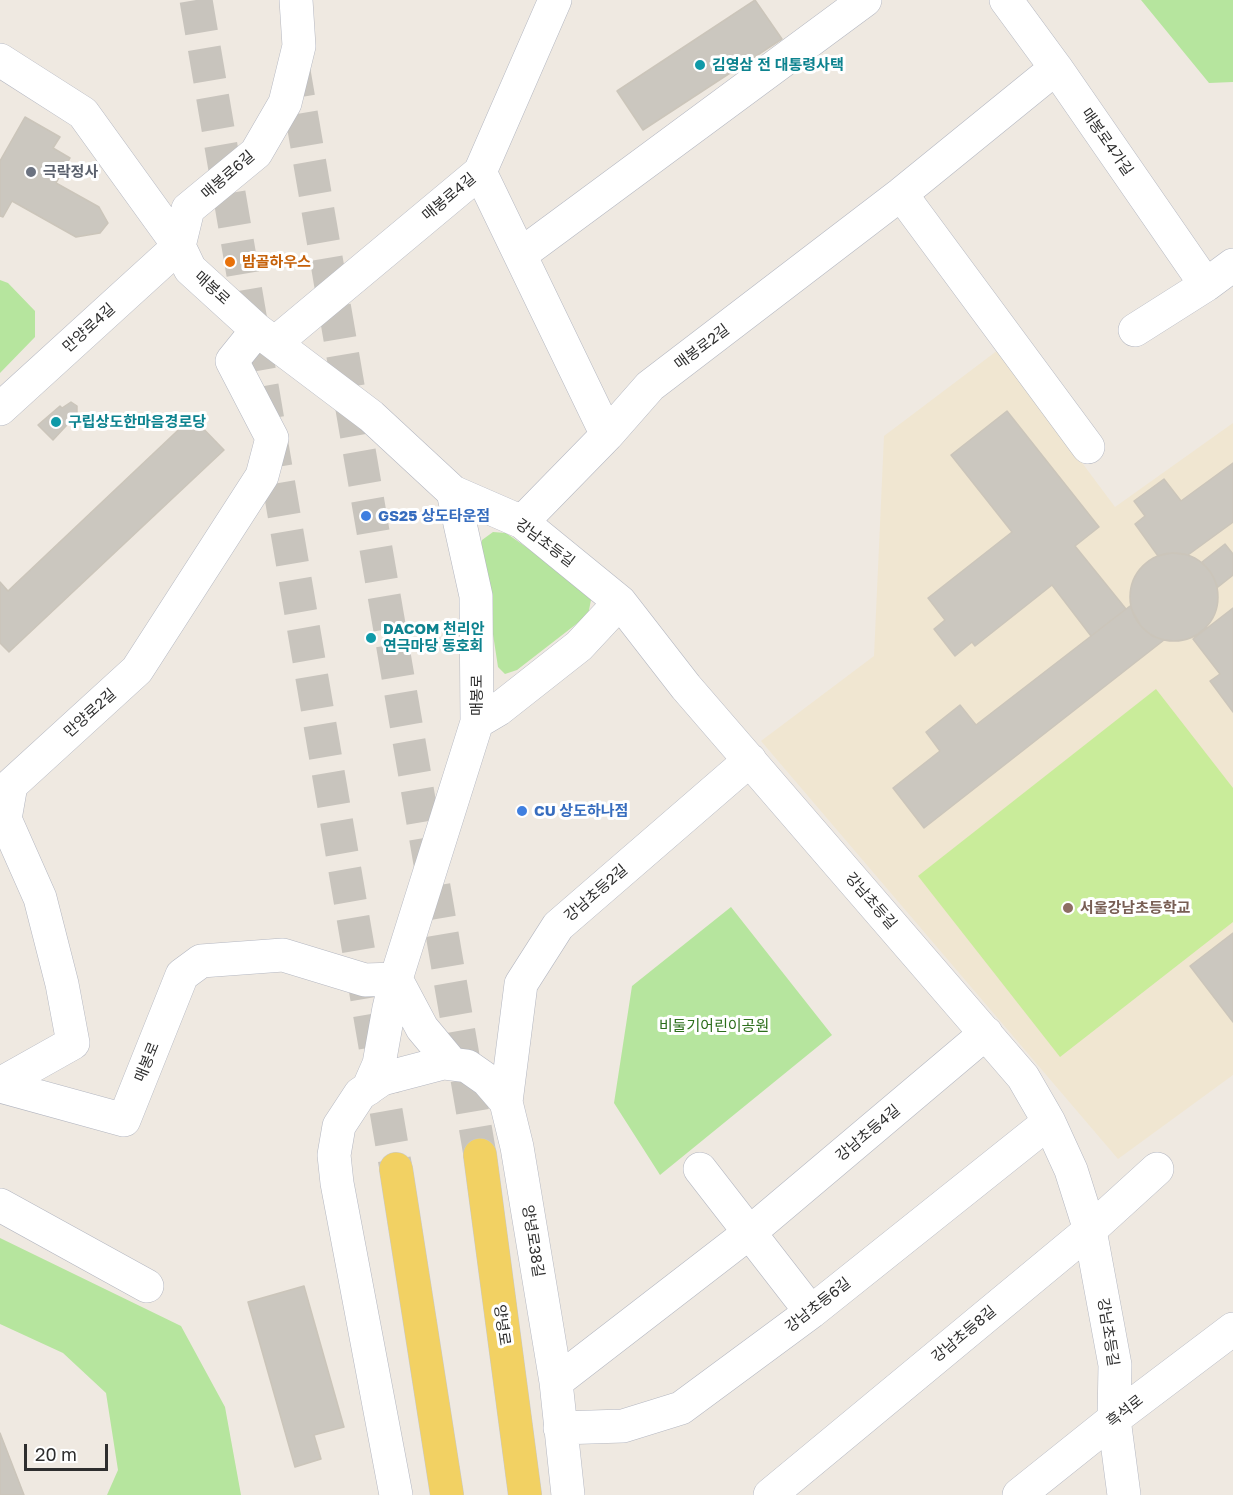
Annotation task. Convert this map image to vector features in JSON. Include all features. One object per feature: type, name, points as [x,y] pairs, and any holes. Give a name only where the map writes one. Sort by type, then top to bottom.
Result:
[{"type":"main road","name":"양녕로","points":[[480,1155],[525,1495]]},
{"type":"main road","points":[[396,1169],[438,1450],[447,1495]]},
{"type":"street","name":"매봉로6길","points":[[179,246],[188,209],[256,153],[285,103],[299,46],[296,0]]},
{"type":"street","name":"매봉로4길","points":[[266,336],[480,172],[555,0]]},
{"type":"street","points":[[520,255],[865,0]]},
{"type":"street","name":"매봉로4가길","points":[[1006,0],[1056,68],[1206,285]]},
{"type":"street","name":"매봉로","points":[[0,60],[83,113],[179,246],[190,269],[266,336],[371,416],[453,492],[476,596],[477,722],[396,979],[365,980],[283,955],[201,961],[182,975],[124,1120],[0,1085]]},
{"type":"street","name":"매봉로2길","points":[[522,522],[607,435],[650,386],[901,194],[1056,68]]},
{"type":"street","points":[[480,172],[607,435]]},
{"type":"street","points":[[901,194],[1088,447]]},
{"type":"street","name":"만양로4길","points":[[0,409],[179,246]]},
{"type":"street","points":[[1135,330],[1233,265]]},
{"type":"street","name":"만양로2길","points":[[0,1085],[73,1043],[62,984],[40,898],[5,819],[11,785],[137,670],[262,476],[272,438],[232,361],[266,336]]},
{"type":"street","name":"강남초등길","points":[[453,492],[522,522],[620,602],[686,687],[1023,1077],[1049,1122],[1071,1170],[1090,1230],[1115,1365],[1114,1419],[1124,1495]]},
{"type":"street","points":[[477,722],[499,709],[579,646],[620,602]]},
{"type":"street","name":"강남초등2길","points":[[506,1102],[520,984],[558,926],[750,760]]},
{"type":"street","points":[[396,979],[422,1028],[452,1064]]},
{"type":"street","points":[[396,979],[379,1064],[368,1089],[360,1094],[339,1126],[334,1155],[339,1194],[396,1495]]},
{"type":"street","name":"강남초등4길","points":[[556,1382],[749,1233],[986,1033]]},
{"type":"street","name":"양녕로38길","points":[[368,1089],[382,1078],[443,1063],[467,1066],[487,1080],[506,1102],[517,1147],[556,1382],[568,1495]]},
{"type":"street","name":"강남초등6길","points":[[560,1428],[623,1426],[681,1408],[811,1312],[1049,1122]]},
{"type":"street","points":[[700,1169],[811,1312]]},
{"type":"street","name":"강남초등8길","points":[[770,1495],[1090,1230],[1156,1170]]},
{"type":"street","points":[[0,1205],[147,1286]]},
{"type":"street","name":"흑석로","points":[[1019,1495],[1114,1419],[1233,1329]]},
{"type":"street","points":[[438,1450],[441,1495]]},
{"type":"shaded area","name":"서울강남초등학교","points":[[998,350],[1115,507],[1233,423],[1233,1075],[1118,1159],[761,741],[874,656],[884,436]]},
{"type":"green space","points":[[1141,0],[1233,0],[1233,82],[1209,83]]},
{"type":"green space","points":[[0,280],[8,283],[35,311],[35,337],[0,373]]},
{"type":"green space","points":[[493,532],[506,533],[589,591],[591,600],[588,615],[517,670],[505,674],[498,667],[480,549],[482,540]]},
{"type":"green space","points":[[1156,689],[1233,788],[1233,922],[1060,1057],[918,876]]},
{"type":"green space","name":"비둘기어린이공원","points":[[731,907],[832,1035],[660,1175],[614,1103],[632,986]]},
{"type":"green space","points":[[0,1238],[181,1326],[225,1407],[241,1495],[107,1495],[118,1470],[106,1393],[63,1353],[0,1324]]},
{"type":"building","name":"김영삼 전 대통령사택","points":[[755,0],[782,39],[643,130],[617,91]]},
{"type":"building","name":"극락정사","points":[[25,117],[60,137],[53,148],[70,158],[56,183],[99,207],[108,223],[100,233],[76,237],[12,201],[3,217],[0,216],[0,161]]},
{"type":"building","name":"구립상도한마음경로당","points":[[71,402],[77,406],[77,414],[53,440],[38,425],[60,406],[62,408]]},
{"type":"building","points":[[1007,411],[1099,527],[1075,546],[1126,609],[1091,636],[1052,585],[975,646],[972,642],[955,656],[934,629],[945,620],[928,598],[1012,532],[951,455]]},
{"type":"building","points":[[192,417],[224,450],[9,652],[0,643],[0,582],[8,591]]},
{"type":"building","points":[[1233,463],[1233,522],[1188,555],[1172,553],[1158,556],[1135,524],[1145,516],[1134,501],[1164,479],[1181,501]]},
{"type":"building","points":[[1225,544],[1233,554],[1233,575],[1218,587],[1202,562]]},
{"type":"building","points":[[1174,553],[1191,557],[1205,566],[1214,580],[1218,597],[1214,614],[1205,628],[1191,637],[1174,641],[1157,637],[1143,628],[1134,614],[1130,597],[1134,580],[1143,566],[1157,557]]},
{"type":"building","points":[[1130,606],[1141,626],[1152,636],[1164,640],[924,828],[893,788],[940,751],[926,732],[960,705],[976,725]]},
{"type":"building","points":[[1233,608],[1233,712],[1210,681],[1220,674],[1193,639]]},
{"type":"building","points":[[1233,933],[1233,1022],[1190,966]]},
{"type":"building","points":[[304,1286],[344,1427],[314,1435],[321,1459],[295,1467],[248,1302]]},
{"type":"building","points":[[0,1433],[24,1495],[0,1495]]},
{"type":"tunnel","points":[[196,0],[396,1169]]},
{"type":"tunnel","points":[[293,65],[480,1155]]},
{"type":"place","name":"김영삼 전 대통령사택","points":[[700,65]]},
{"type":"place","name":"극락정사","points":[[31,172]]},
{"type":"place","name":"밤골하우스","points":[[230,262]]},
{"type":"place","name":"구립상도한마음경로당","points":[[56,422]]},
{"type":"place","name":"GS25 상도타운점","points":[[366,516]]},
{"type":"place","name":"DACOM 천리안 연극마당 동호회","points":[[371,638]]},
{"type":"place","name":"CU 상도하나점","points":[[522,811]]},
{"type":"place","name":"서울강남초등학교","points":[[1068,908]]}]
